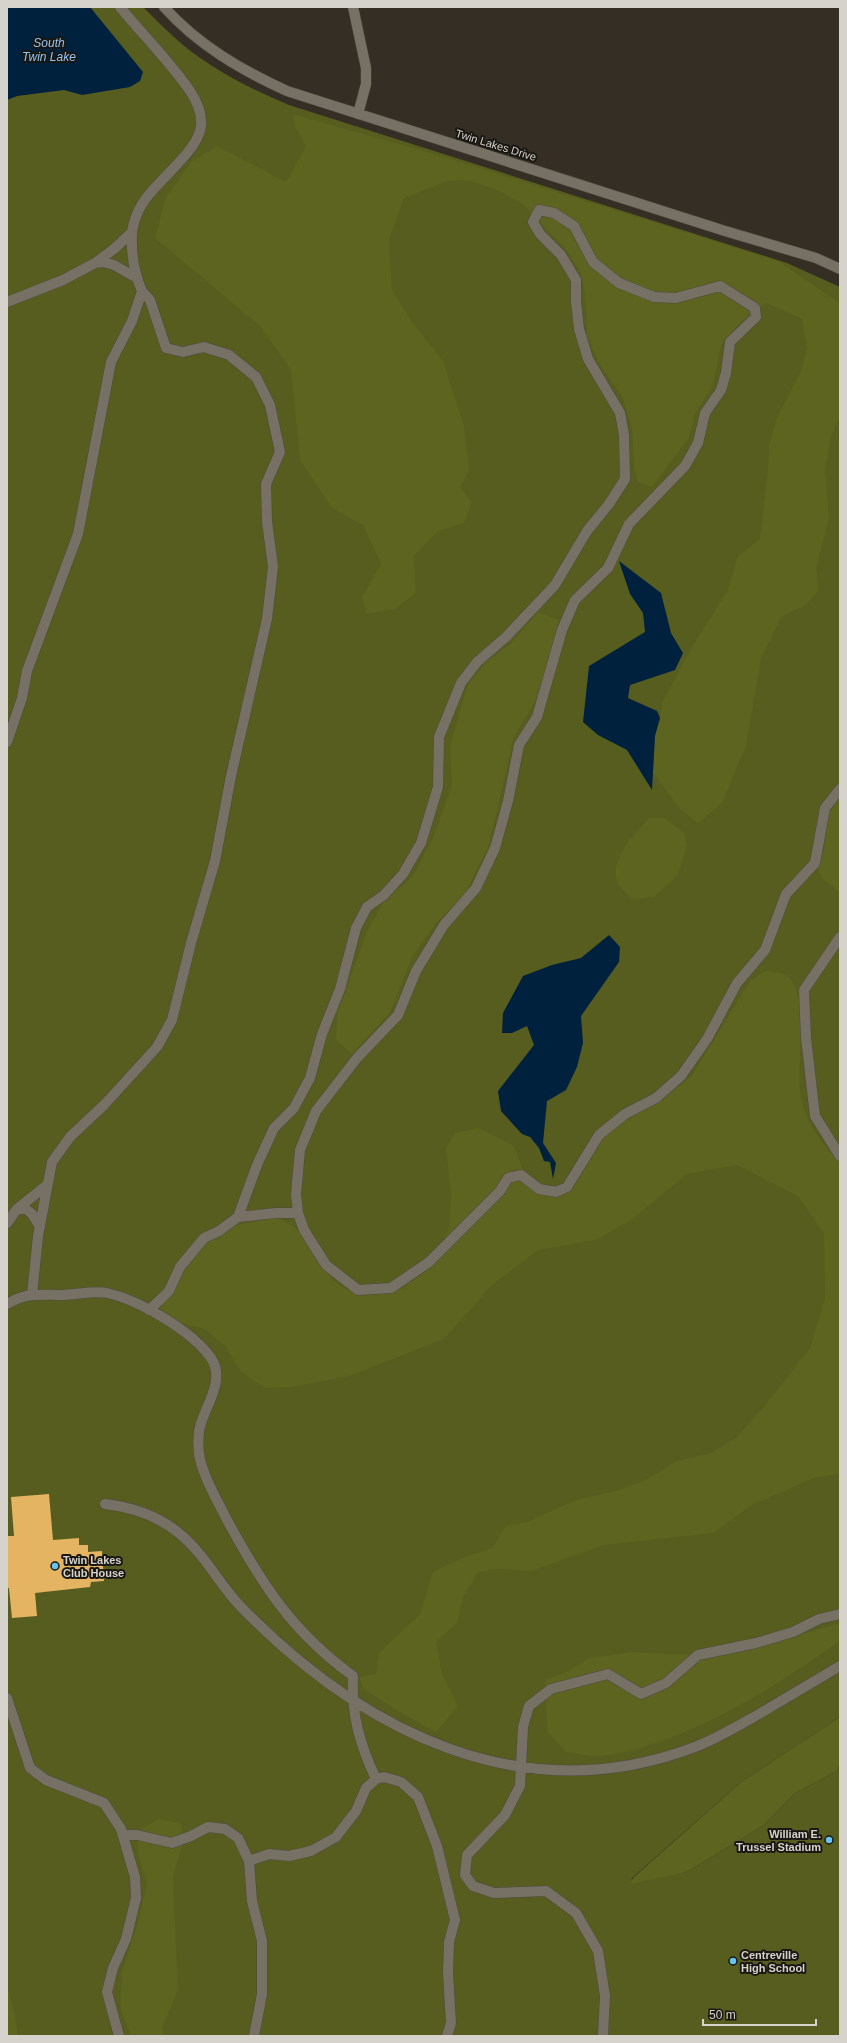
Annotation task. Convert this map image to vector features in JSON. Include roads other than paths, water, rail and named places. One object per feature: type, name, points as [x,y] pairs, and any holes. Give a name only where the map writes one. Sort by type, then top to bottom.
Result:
[{"type":"street","points":[[32,1295],[40,1227],[52,1162],[70,1137],[105,1104],[157,1047],[172,1020],[191,942],[215,861],[231,776],[267,619],[273,567],[267,521],[266,484],[280,452],[270,405],[256,377],[229,355],[204,347],[183,352],[166,348],[150,300],[142,291],[136,277],[131,249],[134,219],[139,207],[148,193],[168,174],[196,140],[201,126],[200,111],[190,92],[120,7]]},
{"type":"street","name":"Twin Lakes Drive","points":[[164,7],[210,48],[253,76],[287,91],[816,258],[840,269]]},
{"type":"street","points":[[353,7],[366,68],[366,84],[358,114]]},
{"type":"street","points":[[238,1217],[257,1165],[274,1128],[294,1108],[310,1078],[322,1034],[340,989],[356,928],[367,907],[384,895],[403,874],[421,844],[438,787],[439,737],[461,683],[477,662],[506,637],[555,585],[571,561],[587,531],[609,504],[625,479],[624,435],[620,413],[588,359],[579,329],[576,302],[576,280],[561,254],[540,234],[533,222],[539,210],[554,213],[574,226],[593,262],[619,283],[654,297],[676,298],[720,286],[755,308],[756,317],[730,342],[726,373],[721,390],[705,413],[698,442],[684,466],[629,524],[608,568],[576,600],[562,630],[537,717],[519,745],[508,801],[495,848],[476,888],[444,925],[416,971],[398,1015],[358,1058],[316,1111],[300,1150],[296,1194],[298,1213],[304,1230],[326,1265],[358,1290],[391,1288],[429,1262],[500,1191],[508,1178],[521,1175],[539,1189],[556,1192],[568,1187],[599,1135],[625,1114],[656,1098],[681,1076],[707,1039],[737,983],[765,950],[786,894],[815,863],[825,808],[840,789]]},
{"type":"street","points":[[7,302],[63,280],[95,263],[114,249],[132,232]]},
{"type":"street","points":[[95,263],[103,262],[114,265],[136,277]]},
{"type":"street","points":[[7,742],[22,698],[27,671],[78,534],[111,362],[132,321],[142,291]]},
{"type":"street","points":[[840,936],[804,990],[806,1038],[815,1116],[840,1156]]},
{"type":"street","points":[[7,1223],[17,1209],[47,1185]]},
{"type":"street","points":[[17,1209],[26,1208],[40,1227]]},
{"type":"street","points":[[149,1310],[169,1291],[180,1267],[204,1238],[219,1231],[238,1217],[276,1213],[298,1213]]},
{"type":"street","points":[[7,1304],[20,1296],[106,1292],[130,1300],[159,1315],[191,1339],[211,1359],[216,1378],[212,1398],[200,1428],[199,1454],[212,1491],[238,1540],[278,1604],[307,1639],[353,1676],[351,1699],[358,1732],[367,1760],[376,1779]]},
{"type":"street","points":[[105,1504],[122,1506],[145,1513],[163,1521],[181,1534],[197,1550],[240,1606],[251,1617],[301,1663],[368,1711],[432,1743],[474,1758],[521,1767],[594,1770],[618,1767],[666,1756],[717,1738],[840,1666]]},
{"type":"street","points":[[603,2036],[605,1996],[598,1951],[576,1913],[546,1891],[494,1893],[473,1886],[465,1875],[467,1855],[505,1816],[520,1786],[523,1727],[529,1706],[551,1689],[608,1674],[641,1694],[666,1684],[698,1655],[756,1643],[793,1632],[819,1619],[840,1614]]},
{"type":"street","points":[[7,1698],[30,1768],[46,1780],[104,1803],[121,1829],[123,1835],[135,1876],[136,1898],[126,1938],[113,1968],[107,1992],[119,2036]]},
{"type":"street","points":[[249,1861],[269,1854],[289,1856],[311,1851],[336,1837],[356,1811],[366,1788],[376,1779],[384,1777],[401,1782],[418,1797],[437,1846],[455,1920],[449,1942],[448,1973],[451,2023],[447,2036]]},
{"type":"street","points":[[123,1835],[137,1835],[172,1843],[208,1827],[225,1829],[238,1838],[249,1861],[252,1901],[262,1941],[262,1994],[254,2036]]},
{"type":"water","name":"South Twin Lake","points":[[7,7],[90,7],[143,72],[140,81],[130,87],[82,95],[64,90],[17,96],[7,100]]},
{"type":"water","points":[[619,561],[661,593],[671,633],[683,653],[675,670],[630,685],[628,698],[657,711],[660,718],[655,736],[652,790],[627,750],[598,735],[583,722],[589,666],[645,632],[643,613],[630,594]]},
{"type":"water","points":[[609,935],[620,947],[619,962],[581,1016],[583,1043],[577,1067],[566,1090],[547,1101],[543,1143],[556,1163],[553,1179],[550,1162],[544,1161],[539,1148],[530,1137],[522,1134],[501,1111],[498,1091],[534,1045],[527,1026],[512,1033],[502,1033],[503,1013],[523,976],[552,965],[581,958]]},
{"type":"place","name":"Twin Lakes Club House","points":[[55,1566]]},
{"type":"place","name":"William E. Trussel Stadium","points":[[829,1840]]},
{"type":"place","name":"Centreville High School","points":[[733,1961]]}]
